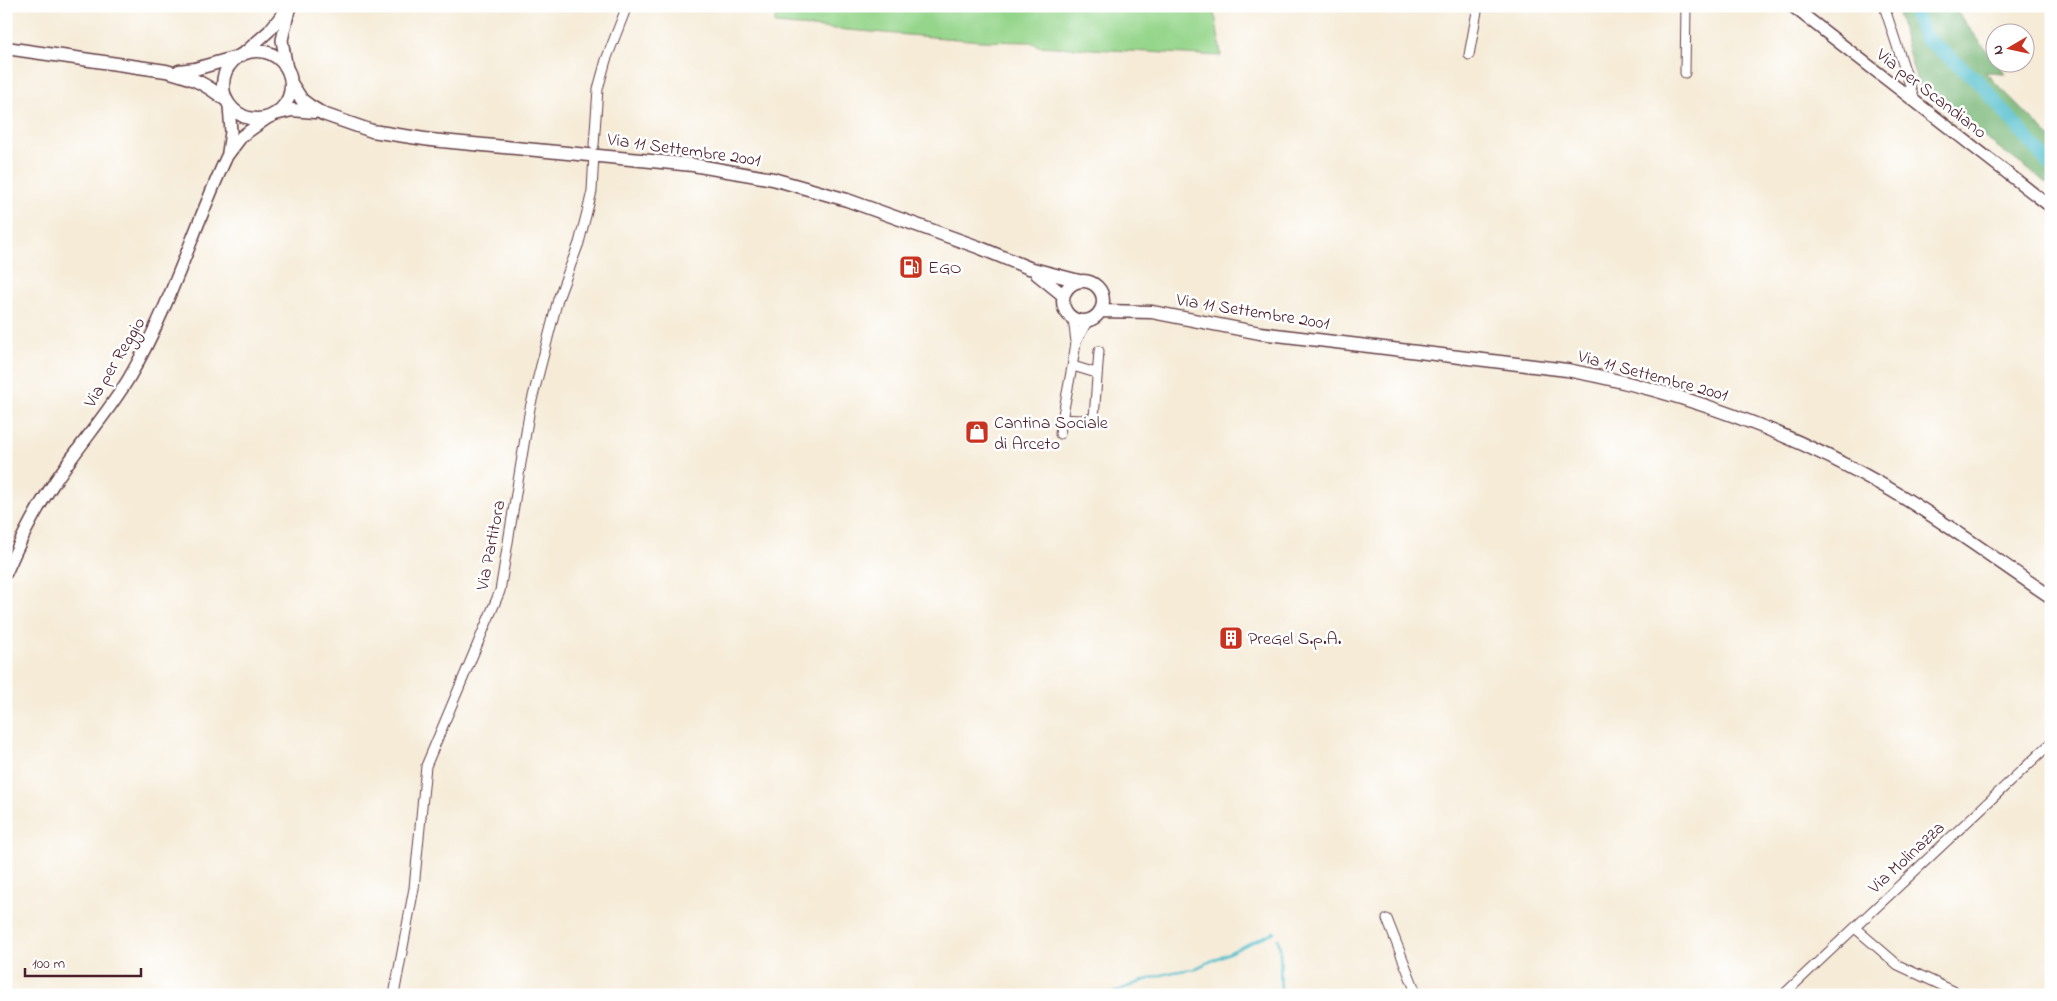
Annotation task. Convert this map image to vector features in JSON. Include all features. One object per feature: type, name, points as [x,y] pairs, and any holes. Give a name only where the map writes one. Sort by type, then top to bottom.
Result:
[{"type":"main road","name":"Via 11 Settembre 2001","points":[[6,48],[166,71],[196,80],[228,103],[235,112],[251,119],[292,110],[323,114],[365,129],[396,136],[594,150],[755,175],[808,188],[978,247],[1029,268],[1085,281],[1096,285],[1102,296],[1117,304],[1142,311],[1260,333],[1567,370],[1612,378],[1722,410],[1779,433],[1850,467],[1887,488],[2051,597]]},
{"type":"main road","name":"Via 11 Settembre 2001","points":[[166,71],[195,69],[254,51],[265,52],[280,60],[287,69],[291,83],[302,100],[323,114]]},
{"type":"main road","points":[[228,103],[223,89],[224,77],[229,66],[240,56]]},
{"type":"main road","points":[[271,116],[285,104],[290,94],[291,83]]},
{"type":"main road","name":"Via 11 Settembre 2001","points":[[1029,268],[1064,295]]},
{"type":"main road","points":[[1079,281],[1068,287],[1064,295],[1064,307],[1073,318],[1088,320],[1100,311],[1103,301],[1102,296]]},
{"type":"main road","name":"Via 11 Settembre 2001","points":[[1100,311],[1142,311]]},
{"type":"street","points":[[240,56],[269,31],[290,6]]},
{"type":"street","points":[[287,69],[282,40],[290,6]]},
{"type":"street","name":"Via Partitora","points":[[394,995],[414,888],[426,766],[500,591],[530,408],[558,299],[579,243],[592,191],[598,90],[606,60],[627,6]]},
{"type":"street","points":[[1469,55],[1478,6]]},
{"type":"street","points":[[1685,73],[1686,6]]},
{"type":"street","name":"Via per Scandiano","points":[[1792,6],[2051,207]]},
{"type":"street","points":[[1884,6],[1915,103]]},
{"type":"street","name":"Via per Reggio","points":[[6,573],[34,515],[52,485],[113,403],[142,355],[167,303],[227,156],[232,132],[228,103]]},
{"type":"street","name":"Via per Reggio","points":[[227,156],[242,136],[271,116]]},
{"type":"street","points":[[1060,434],[1074,366],[1076,342],[1073,318]]},
{"type":"street","points":[[1076,342],[1088,320]]},
{"type":"street","points":[[1062,419],[1080,420],[1094,418],[1099,351]]},
{"type":"street","points":[[1074,366],[1096,373]]},
{"type":"street","name":"Via Molinazza","points":[[1783,995],[2050,744]]},
{"type":"street","points":[[1387,920],[1417,995]]},
{"type":"street","points":[[1855,928],[1898,964],[1962,995]]},
{"type":"green space","points":[[776,6],[1211,6],[1216,20],[1221,56],[1038,46],[1031,42],[981,41],[775,24]]},
{"type":"green space","points":[[1896,6],[1952,6],[1984,47],[1984,72],[2051,138],[2051,186],[1936,102],[1917,83]]},
{"type":"waterway","points":[[1913,6],[1925,37],[1978,81],[2051,166]]},
{"type":"waterway","points":[[1110,995],[1150,978],[1194,969],[1274,932]]},
{"type":"waterway","points":[[1278,939],[1280,948],[1281,995]]},
{"type":"place","name":"EGO","points":[[911,267]]},
{"type":"place","name":"Cantina Sociale di Arceto","points":[[977,432]]},
{"type":"place","name":"PreGel S.p.A.","points":[[1231,638]]}]
